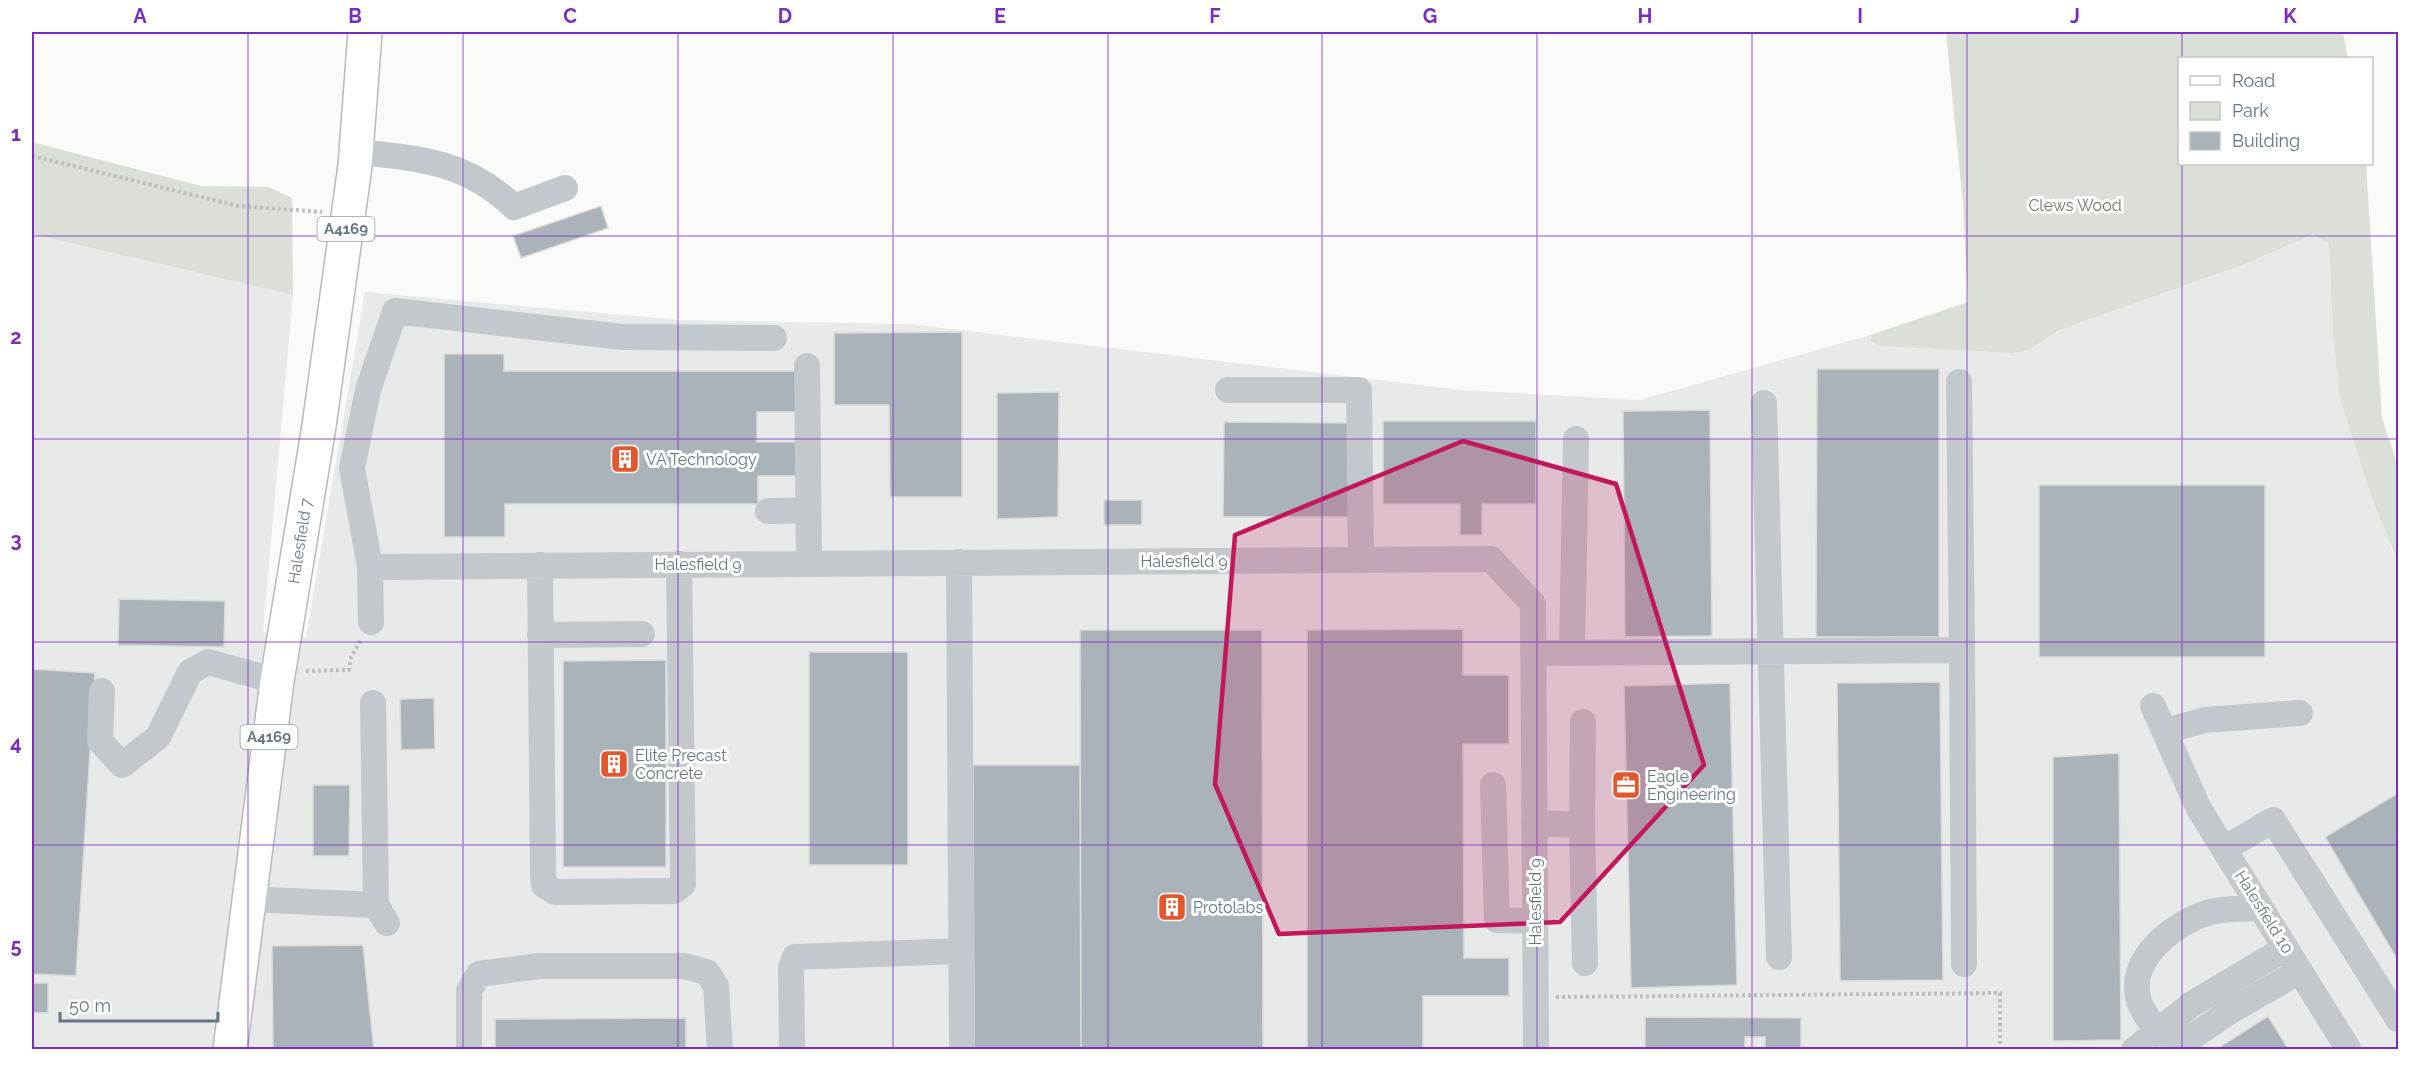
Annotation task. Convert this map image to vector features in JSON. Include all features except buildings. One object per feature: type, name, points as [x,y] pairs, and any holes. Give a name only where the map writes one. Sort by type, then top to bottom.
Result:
[{"type":"main road","name":"Halesfield 7","points":[[230,1050],[277,681],[319,426],[349,214],[365,32]]},
{"type":"street","points":[[356,152],[422,158],[452,167],[498,192],[514,207],[565,188]]},
{"type":"street","points":[[371,622],[370,567],[352,468],[368,390],[395,311],[623,337],[774,338]]},
{"type":"street","points":[[807,366],[809,563]]},
{"type":"street","points":[[1959,382],[1964,964]]},
{"type":"street","points":[[1228,390],[1359,390],[1361,560]]},
{"type":"street","points":[[1764,403],[1779,957]]},
{"type":"street","points":[[1572,652],[1576,439]]},
{"type":"street","points":[[768,511],[808,510]]},
{"type":"street","name":"Halesfield 9","points":[[370,567],[1491,559],[1533,604],[1536,1050]]},
{"type":"street","points":[[959,562],[962,1050]]},
{"type":"street","points":[[540,565],[544,885],[555,892],[680,889],[684,876],[679,564]]},
{"type":"street","points":[[540,635],[642,634]]},
{"type":"street","points":[[1533,653],[1962,650]]},
{"type":"street","points":[[102,691],[100,741],[122,765],[158,737],[190,672],[208,663],[277,681]]},
{"type":"street","points":[[248,899],[381,914],[373,702]]},
{"type":"street","name":"Halesfield 10","points":[[2153,705],[2199,809],[2349,1050]]},
{"type":"street","points":[[2165,731],[2205,720],[2300,713]]},
{"type":"street","points":[[1583,722],[1582,825],[1585,963]]},
{"type":"street","points":[[1492,785],[1497,920],[1535,921]]},
{"type":"street","points":[[2224,849],[2273,820],[2398,1019]]},
{"type":"street","points":[[1534,823],[1582,825]]},
{"type":"street","points":[[2165,1041],[2138,999],[2140,969],[2148,953],[2187,920],[2214,911],[2261,908]]},
{"type":"street","points":[[2165,1041],[2192,1004],[2286,948]]},
{"type":"street","points":[[792,1050],[791,967],[795,957],[961,951]]},
{"type":"street","points":[[469,1050],[469,991],[479,974],[539,966],[684,966],[707,972],[716,986],[720,1050]]},
{"type":"street","points":[[2134,1050],[2165,1041],[2229,1012],[2300,971]]},
{"type":"path","points":[[32,156],[239,206],[349,214]]},
{"type":"path","points":[[277,681],[300,671],[349,670],[351,657],[371,622]]},
{"type":"path","points":[[1535,997],[2000,993],[2000,1050]]},
{"type":"highlighted area","points":[[1463,441],[1616,484],[1704,765],[1560,922],[1279,934],[1215,784],[1235,535]]},
{"type":"shaded area","points":[[32,234],[293,295],[263,632],[306,637],[365,292],[679,320],[910,324],[1462,390],[1640,400],[1870,335],[1871,341],[1880,346],[2012,353],[2029,350],[2059,330],[2248,263],[2313,234],[2329,244],[2333,332],[2391,548],[2398,563],[2398,1049],[32,1050]]},
{"type":"green space","name":"Clews Wood","points":[[1946,32],[2343,32],[2348,57],[2178,57],[2178,165],[2366,165],[2382,418],[2398,466],[2398,563],[2368,487],[2340,397],[2333,332],[2329,244],[2313,234],[2248,263],[2059,330],[2029,350],[2012,353],[1880,346],[1871,341],[1870,335],[1968,302],[1963,205]]},
{"type":"green space","points":[[32,142],[201,186],[269,187],[292,198],[293,295],[32,234]]},
{"type":"place","name":"VA Technology","points":[[625,459]]},
{"type":"place","name":"Elite Precast Concrete","points":[[614,764]]},
{"type":"place","name":"Eagle Engineering","points":[[1626,785]]},
{"type":"place","name":"Protolabs","points":[[1172,907]]}]
